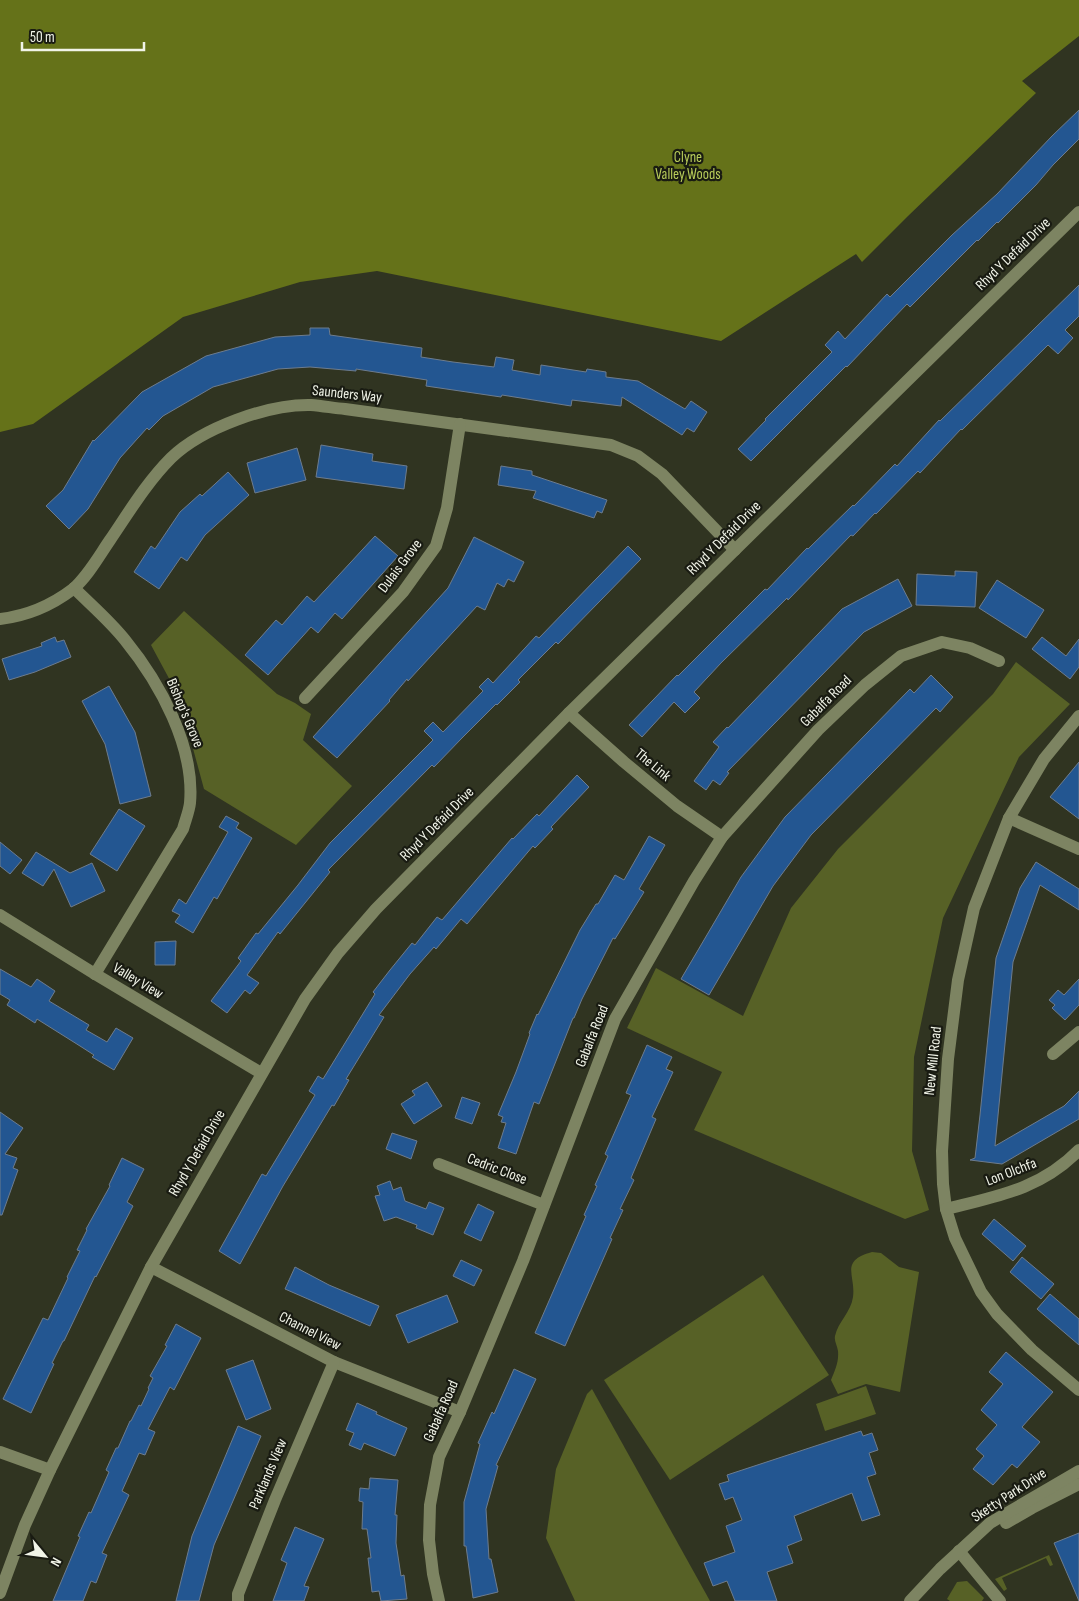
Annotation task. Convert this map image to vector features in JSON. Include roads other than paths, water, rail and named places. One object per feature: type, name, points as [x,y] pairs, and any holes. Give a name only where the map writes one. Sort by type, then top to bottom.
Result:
[{"type":"street","name":"Rhyd Y Defaid Drive","points":[[0,1593],[25,1525],[50,1470],[151,1267],[304,999],[338,953],[376,909],[569,714],[1079,212]]},
{"type":"street","name":"Saunders Way","points":[[0,619],[15,618],[47,605],[74,588],[95,563],[148,485],[172,457],[204,435],[239,418],[274,408],[310,405],[611,445],[638,456],[662,474],[735,550]]},
{"type":"street","name":"Dulais Grove","points":[[305,698],[403,592],[436,546],[447,508],[460,424]]},
{"type":"street","name":"Bishop's Grove","points":[[74,588],[125,639],[153,679],[174,719],[189,763],[190,804],[183,829],[95,974]]},
{"type":"street","name":"Gabalfa Road","points":[[439,1601],[433,1574],[429,1540],[430,1506],[439,1457],[460,1412],[523,1261],[616,1016],[722,837],[818,730],[865,685],[901,656],[942,642],[970,648],[999,661]]},
{"type":"street","name":"The Link","points":[[569,714],[677,806],[722,837]]},
{"type":"street","name":"New Mill Road","points":[[1079,716],[1044,759],[1009,818],[974,908],[958,980],[948,1059],[942,1151],[946,1209],[955,1238],[981,1292],[992,1307],[1032,1350],[1079,1390]]},
{"type":"street","points":[[1009,818],[1079,849]]},
{"type":"street","name":"Valley View","points":[[0,915],[261,1073]]},
{"type":"street","points":[[1053,1054],[1079,1032]]},
{"type":"street","name":"Lon Olchfa","points":[[946,1209],[1009,1193],[1044,1178],[1079,1150]]},
{"type":"street","name":"Cedric Close","points":[[439,1164],[544,1205]]},
{"type":"street","name":"Channel View","points":[[151,1267],[334,1362],[460,1412]]},
{"type":"street","name":"Parklands View","points":[[238,1601],[238,1594],[274,1500],[334,1362]]},
{"type":"street","points":[[0,1452],[50,1470]]},
{"type":"street","name":"Sketty Park Drive","points":[[910,1601],[959,1551],[990,1523],[1079,1471]]},
{"type":"street","name":"Sketty Park Drive","points":[[959,1551],[1032,1508],[1079,1484]]},
{"type":"street","points":[[959,1551],[1000,1601]]},
{"type":"park label","name":"Clyne Valley Woods","points":[[688,166]]}]
